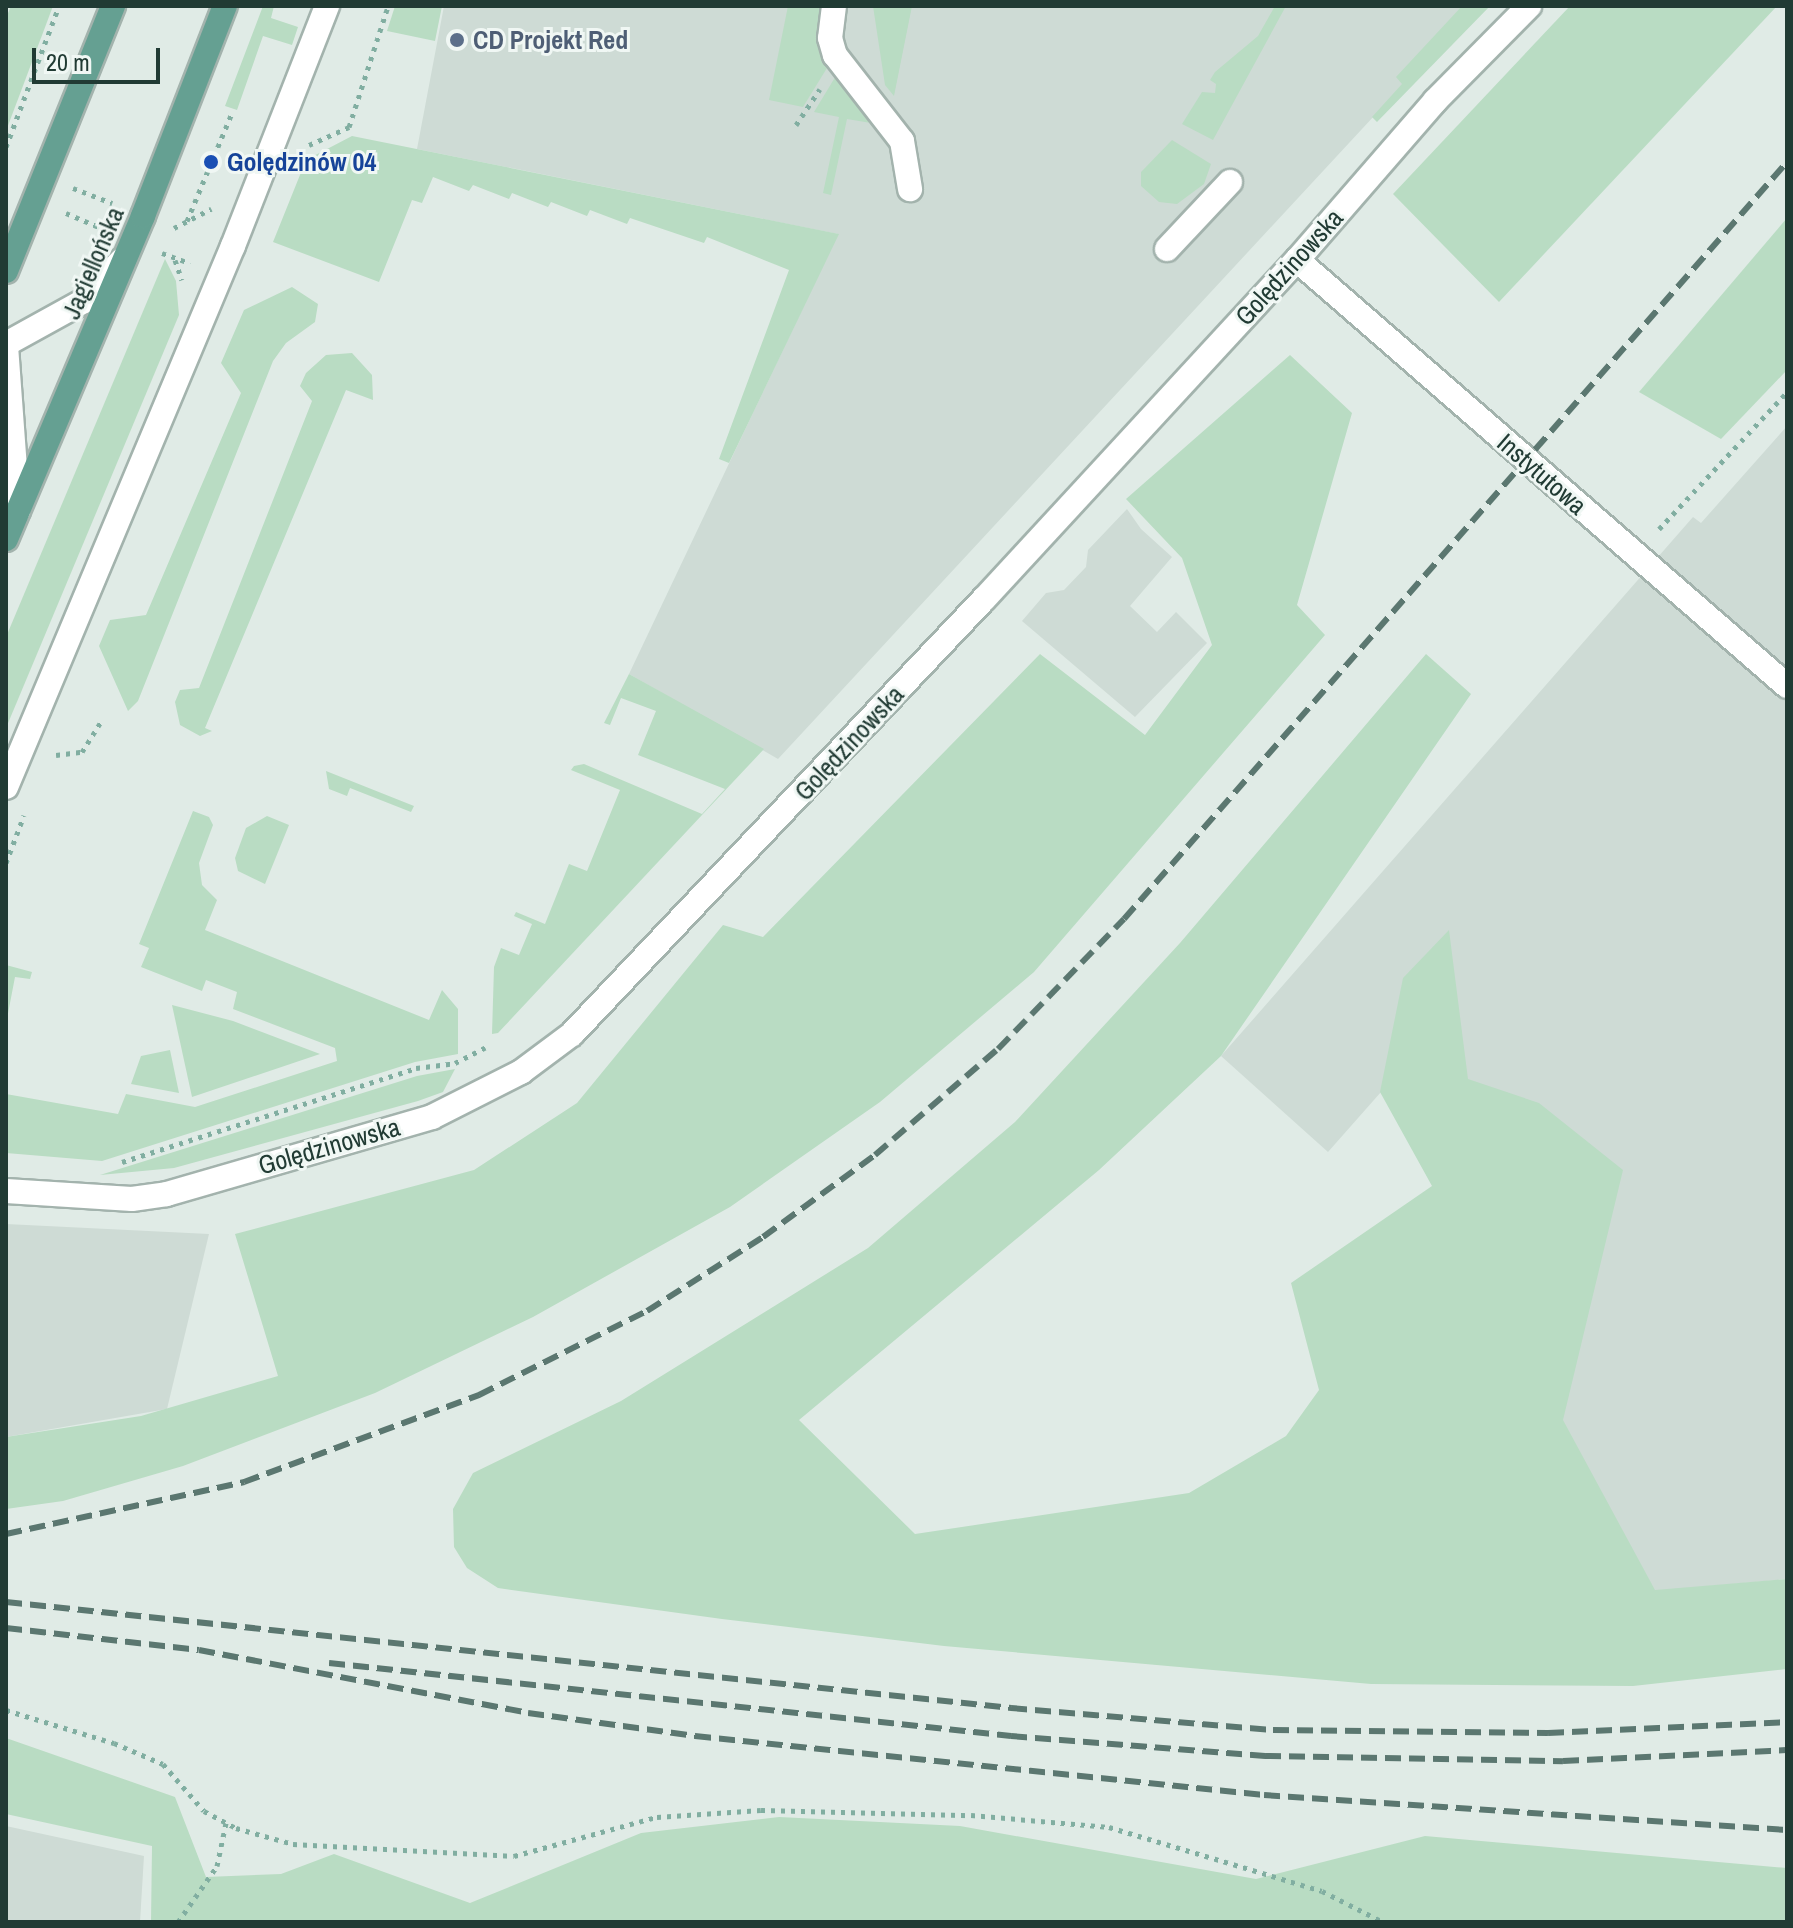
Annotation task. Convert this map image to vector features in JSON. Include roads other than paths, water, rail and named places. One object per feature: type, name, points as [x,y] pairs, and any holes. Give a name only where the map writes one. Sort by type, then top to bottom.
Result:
[{"type":"main road","points":[[6,271],[113,6]]},
{"type":"main road","name":"Jagiellońska","points":[[6,539],[126,256],[225,6]]},
{"type":"street","points":[[6,787],[230,255],[327,6]]},
{"type":"street","points":[[834,6],[830,38],[835,55],[902,141],[910,189]]},
{"type":"street","name":"Golędzinowska","points":[[6,1191],[132,1199],[167,1194],[432,1117],[545,1055],[632,975],[1297,260],[1435,101],[1529,6]]},
{"type":"street","points":[[1167,249],[1230,182]]},
{"type":"street","points":[[18,511],[6,345],[84,301],[126,256]]},
{"type":"street","name":"Instytutowa","points":[[1297,260],[1787,686]]},
{"type":"railway","points":[[6,1534],[244,1482],[479,1395],[647,1311],[763,1237],[875,1155],[998,1049],[1124,919],[1787,162]]},
{"type":"railway","points":[[6,1602],[1011,1708],[1273,1730],[1548,1733],[1787,1722]]},
{"type":"railway","points":[[6,1628],[199,1650],[528,1713],[695,1736],[1264,1795],[1787,1830]]},
{"type":"railway","points":[[329,1663],[1011,1736],[1265,1756],[1563,1761],[1787,1750]]},
{"type":"place","name":"CD Projekt Red","points":[[457,40]]},
{"type":"place","name":"Golędzinów 04","points":[[211,162]]}]
